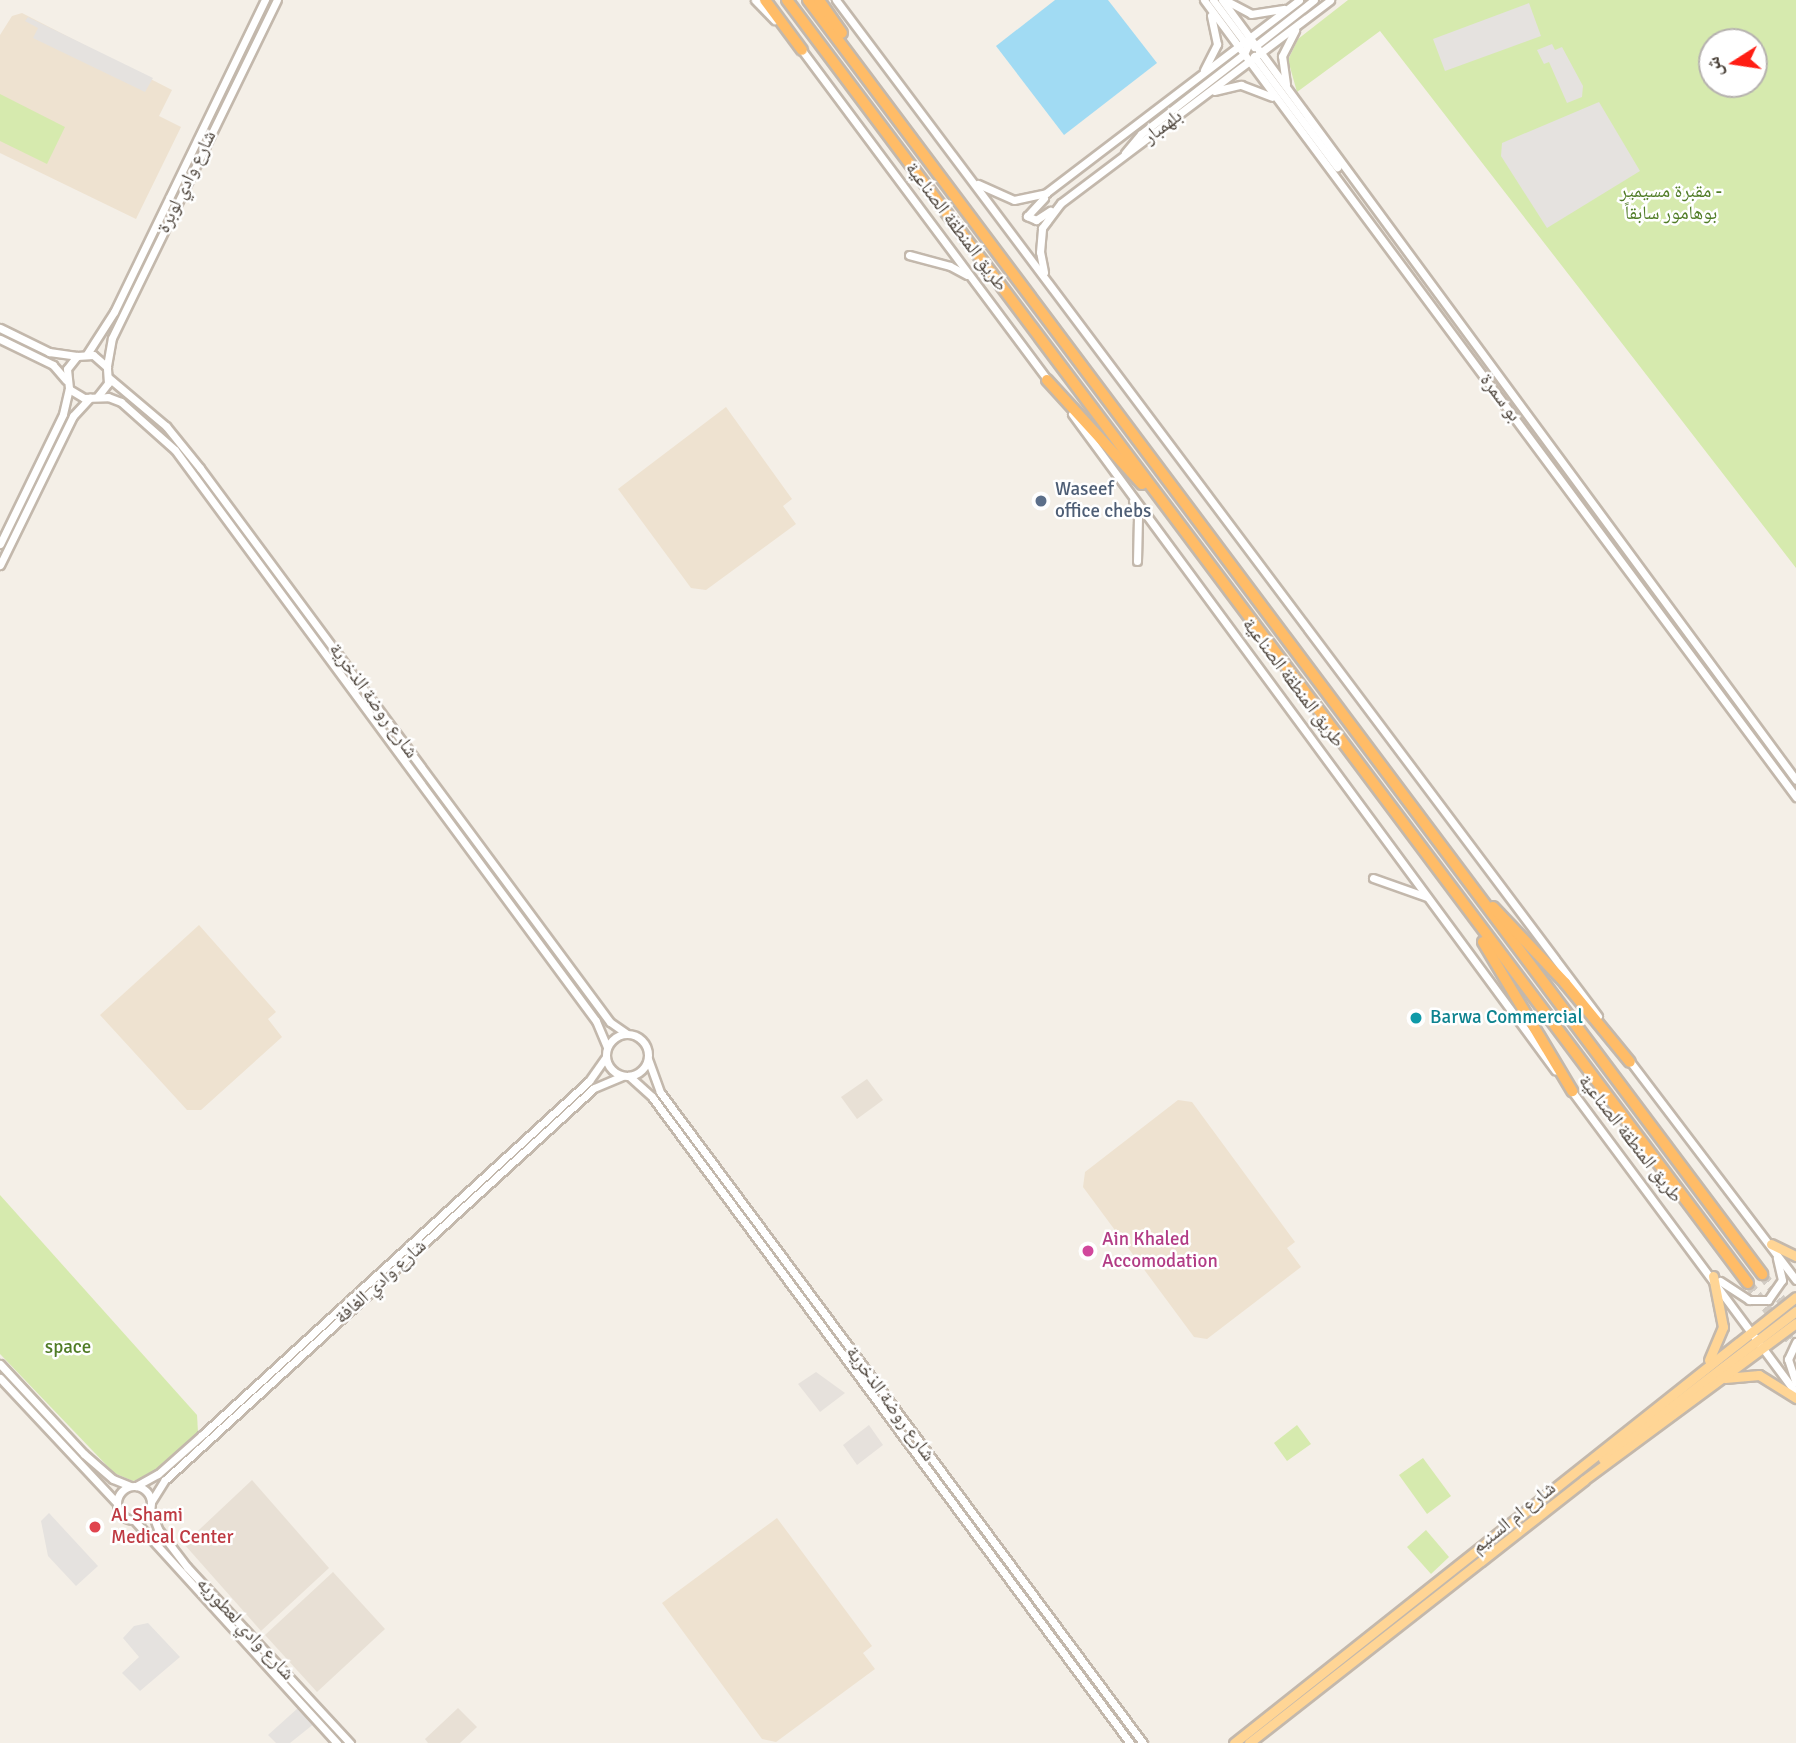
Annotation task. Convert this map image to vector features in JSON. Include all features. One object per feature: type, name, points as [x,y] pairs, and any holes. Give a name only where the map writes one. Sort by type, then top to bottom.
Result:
[{"type":"highway","points":[[765,0],[802,50]]},
{"type":"highway","name":"طريق المنطقة الصناعية","points":[[788,0],[1460,903],[1748,1283]]},
{"type":"highway","name":"طريق المنطقة الصناعية","points":[[808,0],[877,88],[1762,1274]]},
{"type":"highway","points":[[820,0],[877,88]]},
{"type":"highway","points":[[1047,380],[1170,511]]},
{"type":"highway","points":[[1460,903],[1572,1091]]},
{"type":"highway","points":[[1486,904],[1503,913],[1630,1062]]},
{"type":"main road","points":[[1771,1244],[1796,1256]]},
{"type":"main road","points":[[1704,1367],[1723,1327],[1713,1276]]},
{"type":"main road","name":"شارع ام السنيم","points":[[1234,1743],[1704,1367],[1796,1297]]},
{"type":"main road","points":[[1584,1480],[1619,1446],[1796,1312]]},
{"type":"main road","points":[[1765,1347],[1765,1338],[1796,1312]]},
{"type":"main road","name":"شارع ام السنيم","points":[[1249,1743],[1584,1480],[1796,1323]]},
{"type":"main road","points":[[1722,1378],[1759,1375],[1796,1398]]},
{"type":"street","name":"شارع وادي لوبرة","points":[[87,354],[119,302],[265,0]]},
{"type":"street","name":"شارع وادي لوبرة","points":[[107,367],[112,338],[276,0]]},
{"type":"street","name":"طريق المنطقة الصناعية","points":[[755,0],[802,50],[974,280],[1433,902],[1535,1046],[1713,1276],[1796,1393]]},
{"type":"street","points":[[836,0],[1796,1280]]},
{"type":"street","points":[[1199,77],[1217,37],[1203,0]]},
{"type":"street","name":"بو سمرة","points":[[1203,0],[1289,91],[1353,184],[1796,780]]},
{"type":"street","points":[[1213,0],[1324,153],[1353,184]]},
{"type":"street","points":[[1224,0],[1258,15],[1291,6]]},
{"type":"street","name":"بو سمرة","points":[[1224,0],[1282,106],[1796,797]]},
{"type":"street","name":"بلهمبار","points":[[1046,279],[1041,236],[1045,221],[1061,203],[1206,94],[1299,0]]},
{"type":"street","points":[[1115,164],[1141,134],[1314,0]]},
{"type":"street","name":"بلهمبار","points":[[970,178],[998,197],[1014,200],[1037,197],[1064,182],[1199,77],[1300,23],[1330,0]]},
{"type":"street","points":[[1289,91],[1282,56],[1300,23]]},
{"type":"street","points":[[1206,94],[1247,86],[1282,106]]},
{"type":"street","points":[[1061,203],[1036,220],[1028,218],[1032,207],[1064,182]]},
{"type":"street","points":[[909,255],[950,266],[974,280]]},
{"type":"street","points":[[0,328],[49,352],[77,356],[87,354],[107,367],[110,378],[98,396],[90,398],[73,416],[0,565]]},
{"type":"street","points":[[0,339],[52,365],[66,380],[69,389],[63,414],[0,544]]},
{"type":"street","points":[[66,380],[69,364],[77,356]]},
{"type":"street","name":"شارع روضة الذخرية","points":[[110,378],[166,426],[200,468],[610,1022],[626,1033]]},
{"type":"street","points":[[69,389],[90,398]]},
{"type":"street","name":"شارع روضة الذخرية","points":[[98,396],[115,399],[141,417],[193,472],[596,1021],[607,1047]]},
{"type":"street","points":[[1129,491],[1138,517],[1137,561]]},
{"type":"street","points":[[1373,878],[1417,891],[1433,902]]},
{"type":"street","points":[[626,1033],[643,1041],[648,1059],[641,1071],[626,1076],[611,1070],[605,1058],[607,1047],[614,1037],[626,1033]]},
{"type":"street","name":"شارع وادي الغافة","points":[[133,1486],[158,1474],[193,1443],[589,1081],[605,1058]]},
{"type":"street","name":"شارع روضة الذخرية","points":[[648,1059],[660,1092],[1143,1743]]},
{"type":"street","name":"شارع روضة الذخرية","points":[[626,1076],[652,1097],[1130,1743]]},
{"type":"street","name":"شارع وادي الغافة","points":[[151,1505],[173,1472],[594,1088],[626,1076]]},
{"type":"street","points":[[1713,1276],[1749,1300],[1768,1300],[1782,1280],[1771,1244]]},
{"type":"street","points":[[1796,1342],[1788,1359],[1796,1383]]},
{"type":"street","points":[[0,1364],[84,1454],[113,1479],[146,1491],[151,1505],[134,1520],[120,1513],[117,1503],[0,1378]]},
{"type":"street","points":[[117,1503],[121,1492],[133,1486]]},
{"type":"street","name":"شارع وادي لعطوريه","points":[[151,1505],[158,1529],[187,1567],[350,1743]]},
{"type":"street","name":"شارع وادي لعطوريه","points":[[134,1520],[337,1743]]},
{"type":"shaded area","points":[[1529,3],[1541,36],[1445,71],[1433,39]]},
{"type":"shaded area","points":[[22,13],[172,90],[159,116],[181,127],[136,219],[0,153],[0,35],[12,16]]},
{"type":"shaded area","points":[[28,17],[153,78],[145,92],[33,38],[38,28],[25,21]]},
{"type":"shaded area","points":[[1552,44],[1555,50],[1562,47],[1583,86],[1582,97],[1567,103],[1549,62],[1544,64],[1537,50]]},
{"type":"shaded area","points":[[1599,102],[1640,171],[1547,228],[1501,156],[1502,143]]},
{"type":"shaded area","points":[[726,407],[792,499],[783,506],[796,524],[706,590],[691,588],[618,489]]},
{"type":"shaded area","points":[[199,925],[276,1012],[268,1019],[282,1037],[201,1110],[187,1110],[100,1015]]},
{"type":"shaded area","points":[[867,1079],[883,1100],[857,1119],[841,1097]]},
{"type":"shaded area","points":[[1178,1100],[1192,1102],[1295,1242],[1287,1248],[1301,1267],[1207,1339],[1194,1337],[1083,1187],[1085,1172]]},
{"type":"shaded area","points":[[816,1372],[845,1393],[820,1412],[798,1384]]},
{"type":"shaded area","points":[[869,1425],[883,1445],[857,1465],[843,1445]]},
{"type":"shaded area","points":[[252,1480],[329,1568],[261,1631],[184,1544]]},
{"type":"shaded area","points":[[49,1513],[98,1566],[76,1586],[48,1556],[41,1521]]},
{"type":"shaded area","points":[[777,1518],[872,1646],[863,1653],[875,1669],[776,1742],[762,1739],[662,1603]]},
{"type":"shaded area","points":[[333,1572],[385,1629],[317,1692],[265,1635]]},
{"type":"shaded area","points":[[148,1623],[180,1657],[140,1691],[122,1673],[139,1657],[123,1638],[134,1626]]},
{"type":"shaded area","points":[[298,1708],[315,1723],[290,1743],[276,1743],[268,1735]]},
{"type":"shaded area","points":[[458,1708],[477,1727],[460,1743],[428,1743],[425,1739]]},
{"type":"green space","name":"مقبرة مسيمير - بوهامور سابقاً","points":[[1348,0],[1796,0],[1796,568],[1380,31],[1297,92],[1288,60],[1298,39]]},
{"type":"green space","points":[[0,94],[65,127],[47,164],[0,141]]},
{"type":"green space","name":"space","points":[[0,1195],[197,1415],[198,1432],[156,1473],[133,1481],[114,1473],[0,1354]]},
{"type":"green space","points":[[1297,1425],[1311,1444],[1287,1461],[1274,1443]]},
{"type":"green space","points":[[1423,1458],[1451,1496],[1427,1514],[1399,1475]]},
{"type":"green space","points":[[1426,1530],[1449,1557],[1431,1574],[1407,1547]]},
{"type":"water","points":[[1055,0],[1108,0],[1157,63],[1064,135],[996,46]]},
{"type":"tunnel","points":[[1762,1274],[1790,1312]]},
{"type":"tunnel","points":[[1748,1283],[1796,1348]]},
{"type":"place","name":"Waseef office chebs","points":[[1041,501]]},
{"type":"place","name":"Barwa Commercial","points":[[1416,1018]]},
{"type":"place","name":"Ain Khaled Accomodation","points":[[1088,1251]]},
{"type":"place","name":"Al Shami Medical Center","points":[[95,1527]]}]
